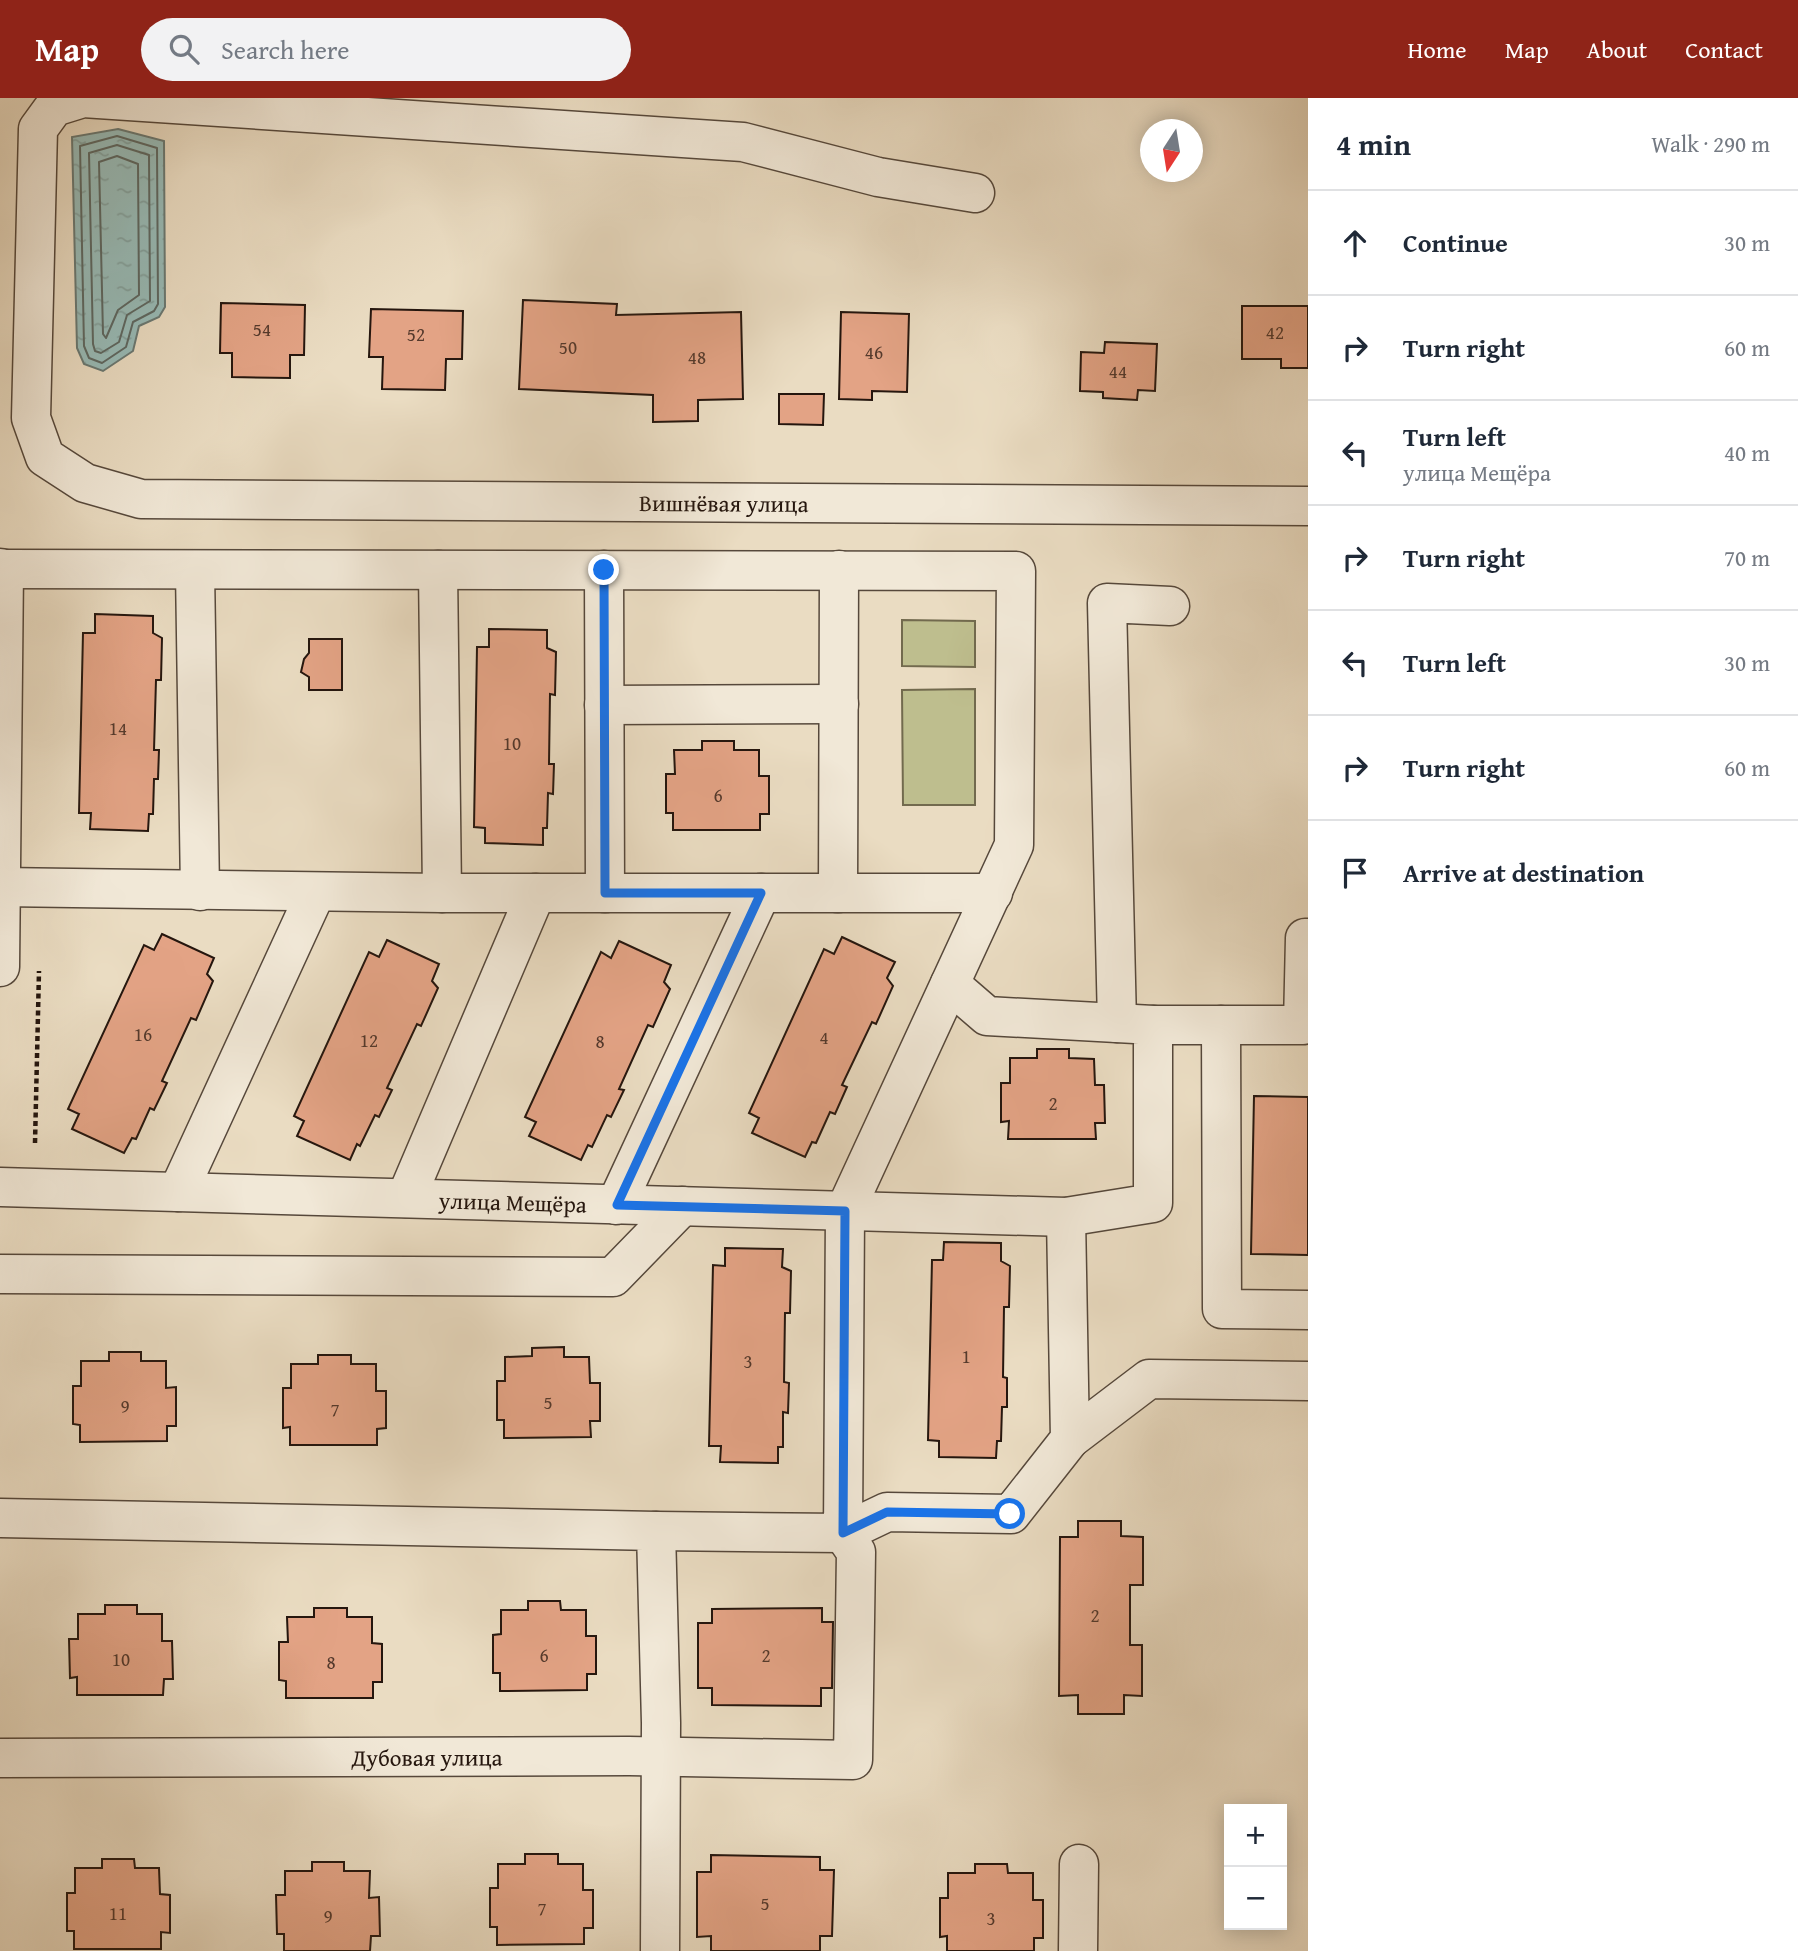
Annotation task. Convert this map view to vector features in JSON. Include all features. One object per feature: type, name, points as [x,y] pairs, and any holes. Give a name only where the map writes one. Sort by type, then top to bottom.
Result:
[{"type":"street","name":"Вишнёвая улица","points":[[975,193],[878,177],[743,142],[83,98],[54,107],[38,130],[31,418],[45,457],[85,483],[141,499],[1308,506]]},
{"type":"street","points":[[0,967],[2,569],[1016,570],[1014,845],[845,1211],[843,1533]]},
{"type":"street","points":[[195,570],[200,891]]},
{"type":"street","points":[[438,570],[442,893]]},
{"type":"street","points":[[604,570],[605,893]]},
{"type":"street","points":[[838,893],[839,570]]},
{"type":"street","points":[[1135,1024],[1107,603],[1170,606]]},
{"type":"street","points":[[604,705],[839,704]]},
{"type":"street","points":[[1,887],[442,893],[993,892]]},
{"type":"street","points":[[178,1192],[316,892]]},
{"type":"street","points":[[406,1198],[536,893]]},
{"type":"street","points":[[617,1205],[761,893]]},
{"type":"street","points":[[950,984],[987,1016],[1135,1024],[1303,1026],[1305,938],[1308,938]]},
{"type":"street","name":"улица Мещёра","points":[[0,1186],[1066,1217],[1153,1203],[1135,1024]]},
{"type":"street","points":[[1221,1025],[1222,1309],[1308,1310]]},
{"type":"street","points":[[0,1274],[612,1277],[682,1206]]},
{"type":"street","points":[[1066,1217],[1070,1439]]},
{"type":"street","points":[[0,1518],[843,1533],[887,1512],[1010,1514],[1070,1439],[1149,1379],[1308,1381]]},
{"type":"street","points":[[656,1531],[660,1951]]},
{"type":"street","name":"Дубовая улица","points":[[0,1758],[659,1757],[853,1760],[856,1552],[843,1533]]},
{"type":"street","points":[[1078,1951],[1079,1864]]},
{"type":"path","points":[[35,1143],[39,969]]},
{"type":"green space","points":[[902,620],[975,621],[975,667],[902,666]]},
{"type":"green space","points":[[975,689],[975,805],[903,805],[902,690]]},
{"type":"water","points":[[118,129],[164,141],[165,307],[159,317],[139,326],[133,351],[103,371],[84,364],[77,348],[72,137]]},
{"type":"building","points":[[523,300],[617,304],[616,315],[741,312],[743,399],[698,400],[698,421],[653,422],[653,395],[519,389]]},
{"type":"building","points":[[221,303],[305,305],[304,355],[290,355],[290,378],[232,377],[232,353],[220,353]]},
{"type":"building","points":[[1242,306],[1308,306],[1308,368],[1281,368],[1281,359],[1242,359]]},
{"type":"building","points":[[371,309],[463,311],[462,359],[446,359],[445,390],[382,389],[383,357],[369,357]]},
{"type":"building","points":[[841,312],[909,314],[907,392],[872,391],[872,400],[839,399]]},
{"type":"building","points":[[1105,342],[1157,344],[1155,391],[1138,390],[1137,400],[1103,398],[1103,392],[1080,391],[1081,352],[1104,353]]},
{"type":"building","points":[[779,394],[824,394],[823,425],[779,424]]},
{"type":"building","points":[[95,614],[153,616],[153,633],[162,638],[161,680],[156,680],[154,750],[159,750],[158,779],[154,779],[153,814],[149,814],[148,831],[90,829],[91,813],[79,813],[83,633],[95,633]]},
{"type":"building","points":[[489,629],[547,630],[547,648],[556,652],[555,695],[550,694],[549,764],[554,764],[553,794],[548,793],[547,828],[543,828],[543,845],[485,843],[485,828],[474,827],[477,647],[489,647]]},
{"type":"building","points":[[309,639],[342,639],[342,690],[309,690],[309,677],[301,672],[304,659],[309,653]]},
{"type":"building","points":[[702,741],[734,741],[734,750],[759,750],[759,776],[769,776],[769,814],[760,814],[760,830],[673,830],[673,813],[666,813],[666,774],[675,774],[674,750],[702,750]]},
{"type":"building","points":[[162,934],[214,958],[207,974],[213,981],[196,1020],[191,1018],[162,1081],[167,1083],[154,1110],[150,1108],[136,1139],[132,1138],[124,1153],[72,1129],[79,1114],[68,1109],[144,945],[154,950]]},
{"type":"building","points":[[842,937],[895,962],[887,978],[893,986],[876,1024],[872,1022],[842,1085],[847,1087],[835,1114],[830,1112],[816,1143],[812,1142],[805,1157],[752,1133],[759,1118],[749,1113],[824,949],[834,954]]},
{"type":"building","points":[[387,940],[439,964],[432,981],[438,988],[421,1026],[417,1024],[387,1088],[392,1090],[379,1117],[375,1115],[350,1160],[297,1136],[304,1121],[294,1116],[369,952],[379,957]]},
{"type":"building","points":[[619,941],[671,965],[664,982],[670,989],[653,1027],[648,1025],[619,1089],[624,1090],[611,1117],[607,1115],[592,1147],[588,1145],[581,1160],[529,1136],[536,1122],[525,1117],[601,952],[611,958]]},
{"type":"building","points":[[1037,1049],[1069,1049],[1069,1058],[1094,1059],[1095,1085],[1104,1085],[1105,1123],[1095,1123],[1096,1139],[1008,1139],[1009,1121],[1001,1122],[1001,1083],[1010,1083],[1010,1058],[1037,1058]]},
{"type":"building","points":[[1254,1096],[1308,1097],[1308,1255],[1251,1254]]},
{"type":"building","points":[[944,1242],[1001,1243],[1001,1261],[1010,1266],[1009,1307],[1004,1307],[1003,1377],[1007,1378],[1007,1407],[1002,1407],[1001,1441],[997,1441],[996,1458],[939,1457],[939,1441],[928,1440],[932,1260],[943,1260]]},
{"type":"building","points":[[725,1248],[783,1249],[782,1267],[791,1271],[790,1313],[785,1313],[784,1382],[789,1383],[788,1413],[783,1412],[783,1447],[778,1447],[778,1463],[720,1462],[721,1446],[709,1446],[713,1265],[725,1266]]},
{"type":"building","points":[[564,1347],[564,1357],[589,1357],[590,1383],[600,1383],[600,1421],[590,1421],[591,1437],[504,1438],[504,1420],[497,1420],[497,1381],[505,1381],[505,1357],[532,1356],[532,1348]]},
{"type":"building","points":[[109,1352],[141,1352],[141,1361],[166,1361],[166,1388],[176,1387],[176,1426],[167,1426],[167,1441],[80,1442],[80,1425],[73,1424],[73,1386],[81,1386],[81,1361],[109,1361]]},
{"type":"building","points":[[318,1355],[351,1355],[351,1364],[376,1364],[376,1391],[386,1391],[386,1428],[377,1429],[377,1445],[290,1445],[290,1427],[283,1428],[283,1388],[291,1388],[291,1364],[318,1364]]},
{"type":"building","points":[[1078,1521],[1121,1521],[1121,1536],[1143,1537],[1143,1585],[1130,1585],[1130,1645],[1142,1645],[1142,1696],[1124,1695],[1124,1714],[1078,1714],[1078,1695],[1059,1696],[1060,1537],[1078,1537]]},
{"type":"building","points":[[528,1601],[560,1601],[561,1610],[586,1610],[586,1636],[596,1636],[596,1674],[587,1674],[587,1690],[500,1691],[500,1673],[493,1673],[493,1635],[501,1634],[501,1610],[528,1610]]},
{"type":"building","points":[[105,1605],[137,1605],[137,1614],[162,1614],[162,1641],[172,1641],[173,1679],[164,1679],[163,1695],[77,1695],[77,1677],[70,1678],[69,1639],[78,1639],[78,1614],[105,1614]]},
{"type":"building","points":[[314,1608],[347,1608],[347,1617],[372,1617],[372,1643],[382,1644],[382,1682],[373,1682],[373,1698],[286,1698],[286,1681],[279,1680],[279,1642],[288,1642],[287,1617],[314,1617]]},
{"type":"building","points":[[822,1608],[822,1622],[833,1622],[832,1688],[821,1688],[821,1706],[712,1705],[712,1688],[698,1688],[698,1623],[712,1623],[712,1609]]},
{"type":"building","points":[[525,1854],[558,1854],[558,1864],[583,1864],[583,1890],[593,1890],[593,1928],[584,1928],[584,1944],[497,1945],[497,1927],[490,1927],[490,1888],[498,1888],[498,1864],[525,1864]]},
{"type":"building","points":[[711,1855],[820,1857],[820,1870],[834,1870],[832,1936],[820,1936],[820,1951],[711,1951],[711,1936],[697,1937],[697,1872],[711,1872]]},
{"type":"building","points":[[102,1859],[134,1859],[135,1868],[159,1868],[160,1894],[170,1895],[170,1933],[161,1932],[161,1949],[74,1949],[74,1931],[67,1931],[67,1893],[75,1893],[75,1868],[102,1868]]},
{"type":"building","points":[[312,1862],[344,1862],[344,1871],[370,1871],[369,1898],[379,1897],[380,1936],[371,1936],[370,1951],[284,1951],[284,1934],[277,1934],[276,1895],[285,1895],[285,1871],[312,1871]]},
{"type":"building","points":[[975,1864],[1007,1864],[1008,1873],[1033,1873],[1033,1900],[1043,1900],[1043,1938],[1034,1938],[1034,1951],[947,1951],[947,1936],[940,1937],[940,1898],[948,1898],[948,1873],[975,1873]]},
{"type":"route","points":[[604,570],[605,893],[761,893],[617,1205],[845,1211],[843,1533],[887,1512],[1010,1514]]}]
